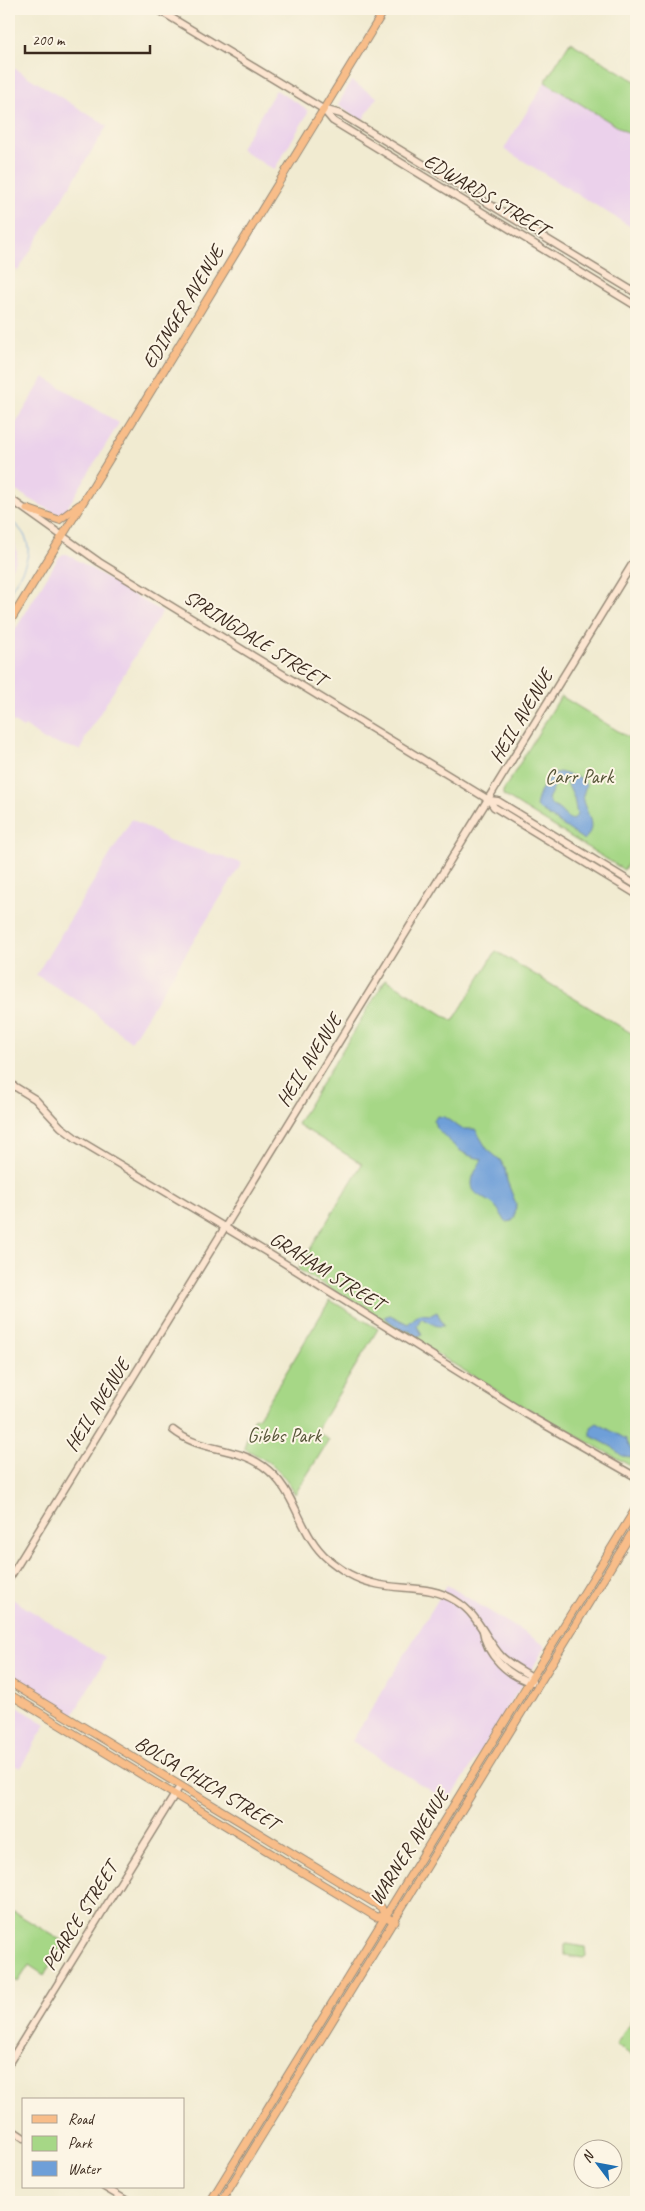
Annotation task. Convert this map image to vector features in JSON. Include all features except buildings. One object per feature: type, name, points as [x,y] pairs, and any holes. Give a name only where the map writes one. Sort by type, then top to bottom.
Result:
[{"type":"main road","name":"EDWARDS STREET","points":[[157,9],[324,109],[341,114],[636,293]]},
{"type":"main road","name":"EDINGER AVENUE","points":[[9,623],[385,9]]},
{"type":"main road","name":"EDWARDS STREET","points":[[324,109],[333,121],[636,306]]},
{"type":"main road","name":"SPRINGDALE STREET","points":[[9,498],[99,562],[489,800],[494,807],[636,894]]},
{"type":"main road","points":[[27,510],[59,520],[83,502]]},
{"type":"main road","name":"HEIL AVENUE","points":[[9,1579],[636,558]]},
{"type":"main road","name":"SPRINGDALE STREET","points":[[489,800],[498,801],[636,885]]},
{"type":"main road","name":"GRAHAM STREET","points":[[9,1083],[34,1099],[61,1127],[77,1139],[225,1227],[518,1409],[636,1477]]},
{"type":"main road","points":[[173,1430],[184,1438],[209,1448],[231,1450],[247,1455],[272,1472],[289,1493],[313,1543],[343,1571],[353,1577],[371,1583],[437,1591],[466,1608],[502,1656],[529,1676],[530,1681],[538,1685]]},
{"type":"main road","name":"WARNER AVENUE","points":[[210,2202],[636,1508]]},
{"type":"main road","name":"WARNER AVENUE","points":[[221,2202],[395,1922],[636,1526]]},
{"type":"main road","name":"BOLSA CHICA STREET","points":[[9,1682],[381,1908],[385,1916],[395,1922]]},
{"type":"main road","points":[[22,1702],[27,1693]]},
{"type":"main road","name":"BOLSA CHICA STREET","points":[[9,1694],[376,1917],[385,1916]]},
{"type":"main road","name":"PEARCE STREET","points":[[9,2063],[180,1786]]},
{"type":"main road","points":[[306,1874],[311,1865]]},
{"type":"main road","points":[[9,2128],[22,2137]]},
{"type":"main road","points":[[106,2188],[129,2202]]},
{"type":"shaded area","points":[[9,65],[107,126],[18,271],[9,265]]},
{"type":"shaded area","points":[[351,81],[377,97],[362,121],[338,105]]},
{"type":"shaded area","points":[[545,82],[636,138],[636,230],[504,149]]},
{"type":"shaded area","points":[[276,90],[302,106],[308,113],[274,170],[240,149]]},
{"type":"shaded area","points":[[44,377],[119,423],[64,513],[60,516],[9,487],[9,435]]},
{"type":"shaded area","points":[[9,531],[14,539],[17,553],[16,561],[9,572]]},
{"type":"shaded area","points":[[67,554],[162,612],[86,736],[81,750],[44,740],[25,726],[23,728],[9,719],[9,640],[59,557]]},
{"type":"shaded area","points":[[132,819],[170,841],[242,863],[131,1042],[85,1005],[36,975]]},
{"type":"shaded area","points":[[447,1585],[546,1646],[450,1800],[444,1799],[352,1741]]},
{"type":"shaded area","points":[[9,1597],[106,1658],[73,1715],[9,1675]]},
{"type":"shaded area","points":[[9,1702],[46,1724],[20,1768],[9,1762]]},
{"type":"green space","points":[[570,42],[636,80],[636,138],[545,82]]},
{"type":"green space","name":"Carr Park","points":[[561,696],[636,742],[636,850],[624,870],[503,795],[503,791]]},
{"type":"green space","points":[[496,951],[636,1036],[636,1469],[514,1401],[298,1269],[362,1164],[297,1124],[386,979],[453,1021]]},
{"type":"green space","name":"Gibbs Park","points":[[330,1300],[378,1329],[316,1431],[329,1440],[295,1494],[286,1479],[270,1463],[244,1448],[253,1419],[259,1417]]},
{"type":"green space","points":[[9,1909],[64,1942],[44,1975],[29,1965],[18,1982],[9,1977]]},
{"type":"green space","points":[[565,1945],[585,1947],[586,1956],[583,1958],[565,1955]]},
{"type":"green space","points":[[636,2012],[636,2058],[616,2045]]},
{"type":"water","points":[[559,772],[581,778],[586,785],[583,801],[591,825],[588,835],[584,840],[536,807],[543,786],[554,774]],"holes":[[[561,781],[567,783],[574,798],[577,815],[573,820],[552,806],[548,799],[555,785]]]},
{"type":"water","points":[[437,1116],[444,1117],[462,1129],[475,1129],[487,1149],[500,1160],[505,1168],[507,1181],[516,1204],[515,1216],[512,1221],[506,1222],[494,1205],[475,1192],[472,1183],[473,1177],[482,1159],[467,1155],[461,1151],[436,1128],[434,1121]]},
{"type":"water","points":[[437,1312],[444,1326],[438,1326],[421,1318],[417,1326],[422,1334],[416,1338],[410,1331],[402,1331],[384,1317],[390,1315],[408,1324],[419,1314],[431,1315]]},
{"type":"water","points":[[597,1423],[626,1439],[632,1452],[632,1457],[622,1456],[612,1447],[591,1436],[591,1427]]},
{"type":"waterway","points":[[9,519],[19,528],[28,546],[25,564],[9,593]]}]
